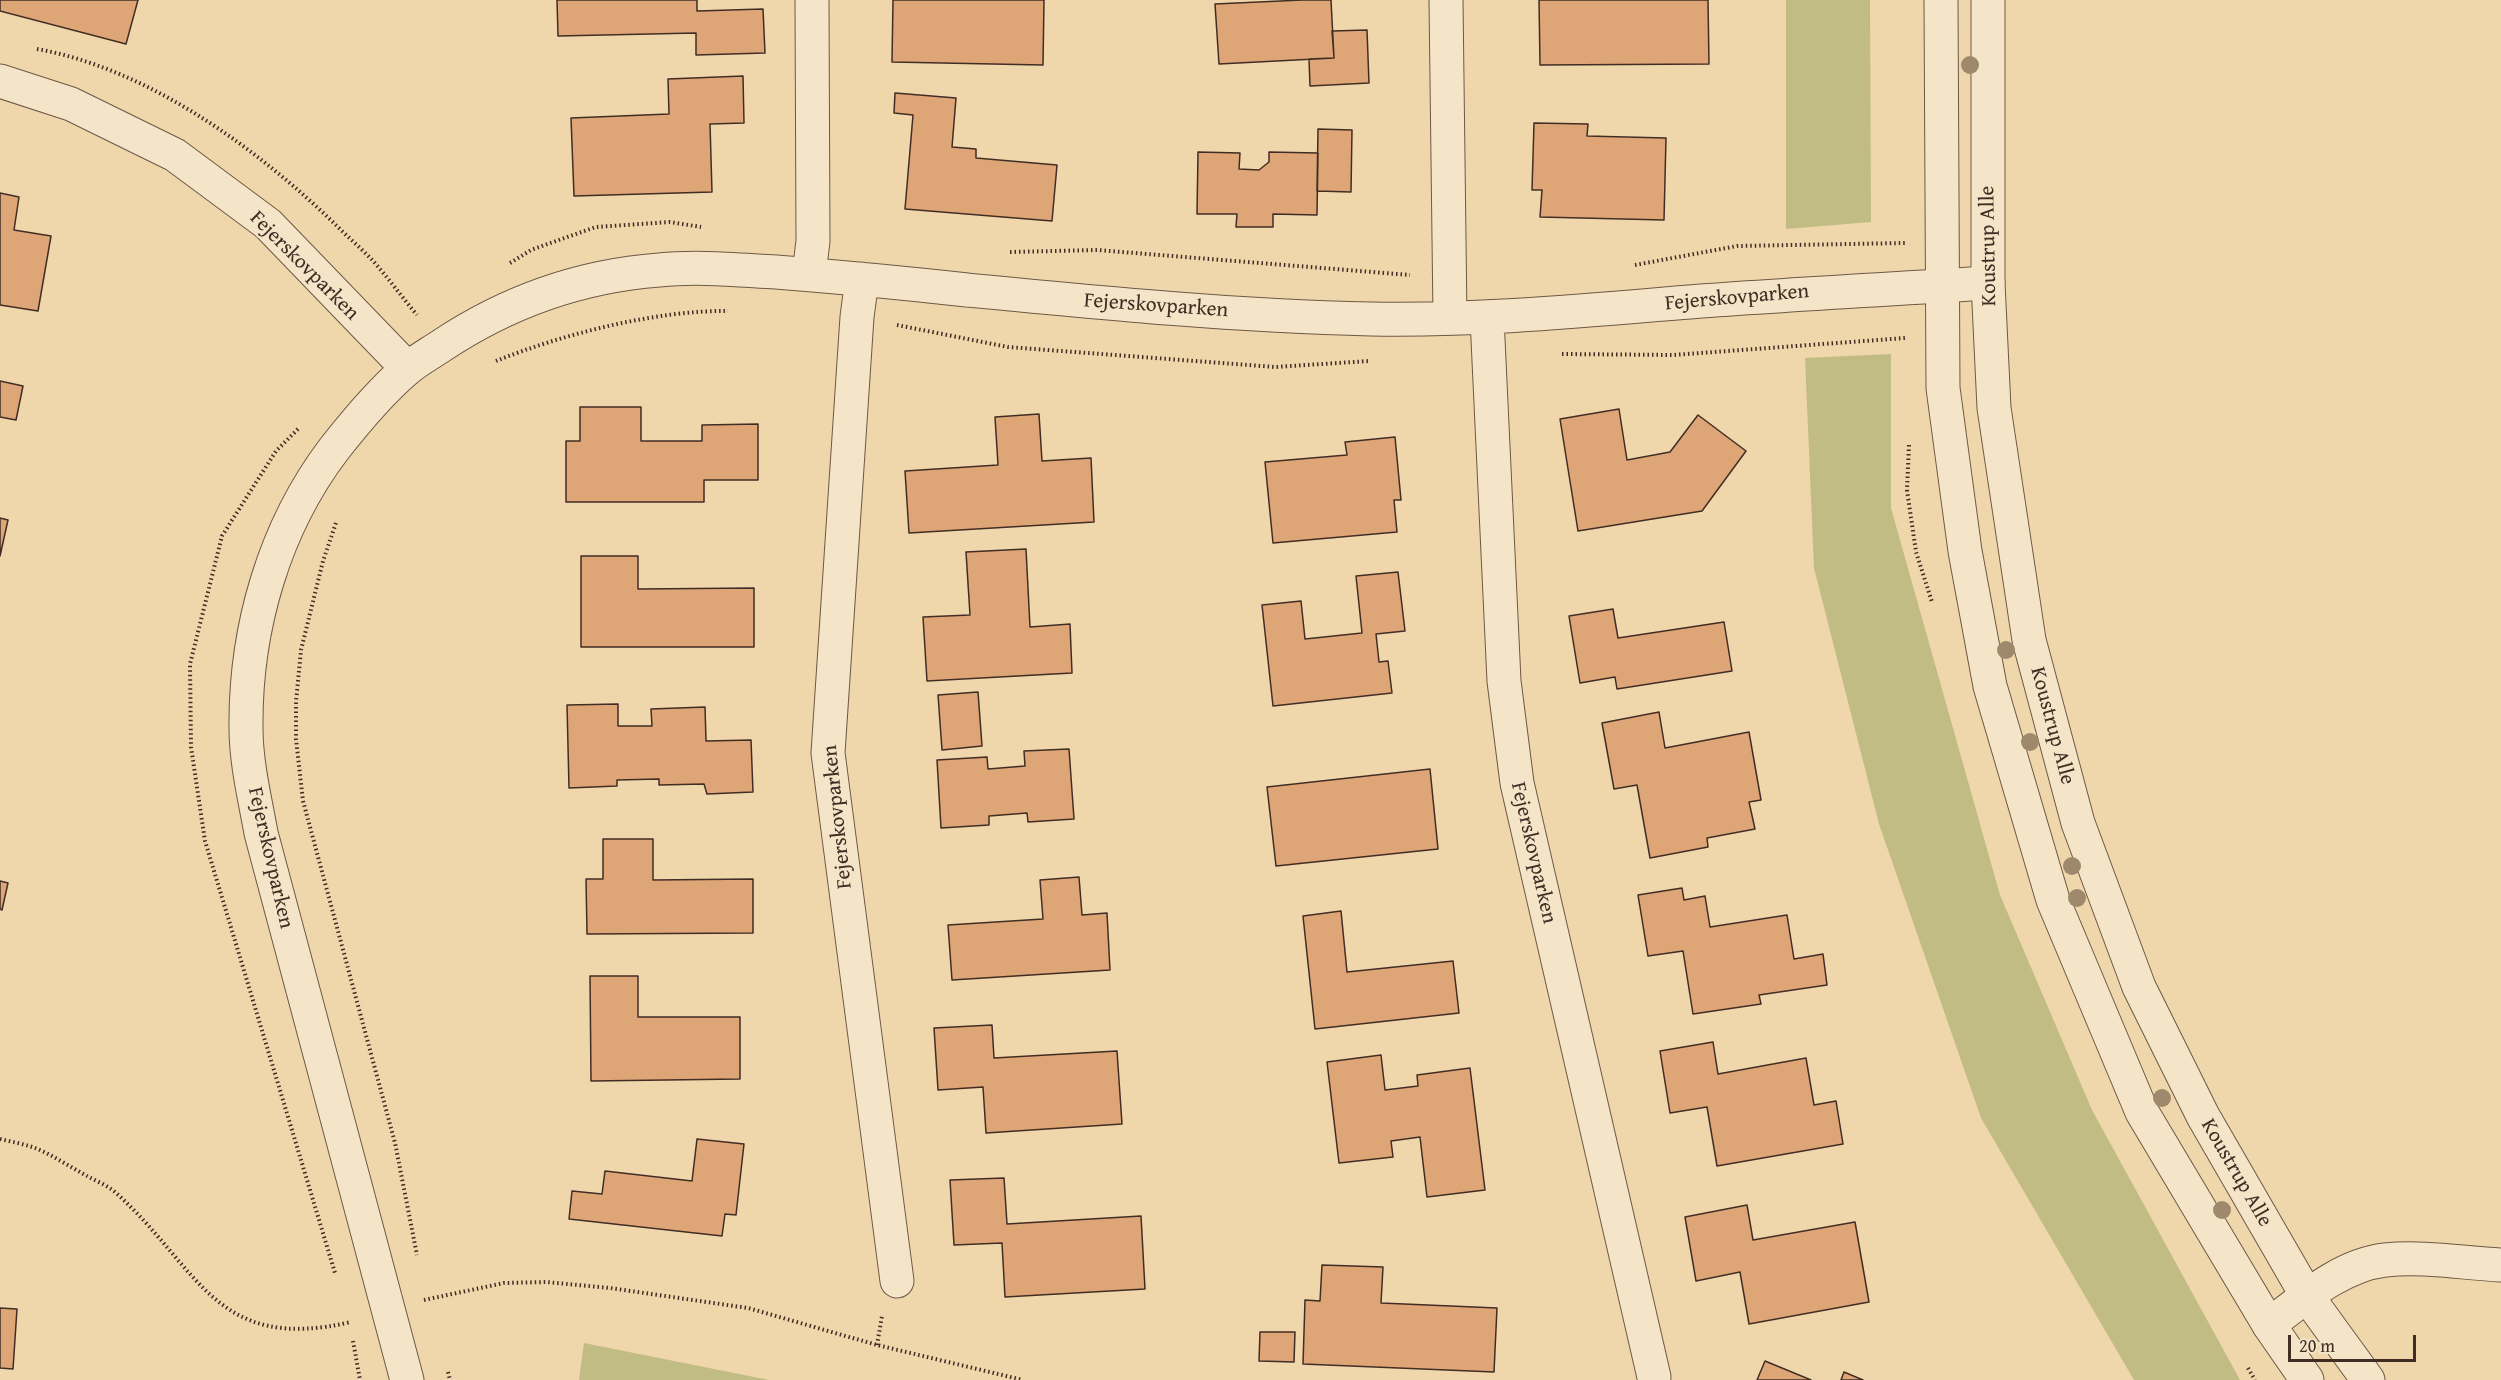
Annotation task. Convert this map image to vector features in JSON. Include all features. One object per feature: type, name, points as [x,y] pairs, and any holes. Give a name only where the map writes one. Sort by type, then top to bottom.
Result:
[{"type":"street","points":[[809,274],[813,241],[812,0]]},
{"type":"street","points":[[1446,0],[1450,318]]},
{"type":"street","points":[[1941,0],[1943,388],[1973,596],[1990,686],[2053,900],[2142,1112],[2269,1325],[2307,1380]]},
{"type":"street","name":"Koustrup Alle","points":[[1989,0],[1988,283],[1994,408],[2029,640],[2078,823],[2144,997],[2203,1116],[2307,1296],[2368,1380]]},
{"type":"street","name":"Fejerskovparken","points":[[0,81],[71,104],[175,155],[268,224],[407,368]]},
{"type":"street","name":"Fejerskovparken","points":[[407,1380],[261,833],[248,757],[246,727],[250,656],[263,597],[279,544],[293,512],[330,455],[357,420],[407,368],[457,335],[507,308],[547,292],[592,279],[662,269],[725,269],[809,274],[1139,306],[1374,319],[1487,318],[1837,291],[1988,283]]},
{"type":"street","name":"Fejerskovparken","points":[[862,279],[857,317],[828,753],[897,1281]]},
{"type":"street","name":"Fejerskovparken","points":[[1487,318],[1504,681],[1514,763],[1654,1377]]},
{"type":"street","points":[[2269,1325],[2307,1296],[2349,1271],[2384,1260],[2501,1265]]},
{"type":"path","points":[[501,268],[531,250],[596,226],[670,222],[702,227]]},
{"type":"path","points":[[1632,265],[1737,246],[1909,243]]},
{"type":"path","points":[[1003,252],[1097,250],[1449,278]]},
{"type":"path","points":[[300,426],[276,451],[222,536],[190,664],[191,747],[204,841],[336,1276]]},
{"type":"path","points":[[0,1139],[36,1148],[113,1190],[147,1224],[204,1290],[229,1310],[258,1324],[280,1329],[315,1329],[350,1322],[426,1299],[504,1283],[546,1282],[610,1288],[748,1308],[877,1345],[1023,1380]]},
{"type":"path","points":[[346,1311],[360,1380]]},
{"type":"shaded area","points":[[1786,0],[1870,0],[1871,222],[1786,229]]},
{"type":"shaded area","points":[[1891,354],[1891,508],[2000,895],[2092,1110],[2240,1380],[2134,1380],[1981,1118],[1879,824],[1814,568],[1805,358]]},
{"type":"shaded area","points":[[584,1343],[769,1380],[579,1380]]},
{"type":"building","points":[[0,0],[138,0],[126,44],[0,11]]},
{"type":"building","points":[[557,0],[697,0],[697,11],[763,9],[765,53],[696,55],[696,33],[558,36]]},
{"type":"building","points":[[893,0],[1044,0],[1043,65],[892,62]]},
{"type":"building","points":[[1331,0],[1334,58],[1219,64],[1215,4]]},
{"type":"building","points":[[1539,0],[1708,0],[1709,64],[1540,65]]},
{"type":"building","points":[[1367,30],[1369,83],[1310,86],[1309,59],[1334,58],[1332,31]]},
{"type":"building","points":[[743,76],[744,123],[710,124],[712,192],[574,196],[571,118],[669,114],[668,79]]},
{"type":"building","points":[[895,93],[956,98],[952,147],[976,149],[976,158],[1057,165],[1052,221],[905,209],[913,115],[894,113]]},
{"type":"building","points":[[1534,123],[1588,124],[1587,136],[1666,138],[1664,220],[1540,217],[1542,190],[1532,190]]},
{"type":"building","points":[[1318,129],[1352,130],[1351,192],[1317,191]]},
{"type":"building","points":[[1198,152],[1240,153],[1239,169],[1259,170],[1269,162],[1269,152],[1318,153],[1317,215],[1273,214],[1273,227],[1236,227],[1237,214],[1197,214]]},
{"type":"building","points":[[0,193],[19,197],[14,230],[51,236],[38,311],[0,305]]},
{"type":"building","points":[[0,381],[23,386],[16,420],[0,417]]},
{"type":"building","points":[[580,407],[641,407],[641,441],[702,441],[702,425],[758,424],[758,480],[704,480],[704,502],[566,502],[566,441],[580,441]]},
{"type":"building","points":[[1619,409],[1627,460],[1670,452],[1698,415],[1746,451],[1702,511],[1578,531],[1560,419]]},
{"type":"building","points":[[1039,414],[1042,461],[1091,458],[1094,522],[909,533],[905,471],[998,465],[995,417]]},
{"type":"building","points":[[1395,437],[1401,500],[1394,500],[1397,532],[1273,543],[1265,462],[1347,455],[1345,442]]},
{"type":"building","points":[[0,518],[8,520],[0,556]]},
{"type":"building","points":[[1026,549],[1030,627],[1070,624],[1072,673],[927,681],[923,617],[970,615],[966,552]]},
{"type":"building","points":[[581,556],[638,556],[638,589],[754,588],[754,647],[581,647]]},
{"type":"building","points":[[1398,572],[1405,631],[1376,634],[1379,662],[1388,661],[1392,693],[1273,706],[1262,605],[1301,601],[1305,639],[1362,633],[1356,576]]},
{"type":"building","points":[[1613,609],[1618,638],[1724,622],[1732,671],[1617,689],[1615,677],[1580,683],[1569,616]]},
{"type":"building","points":[[978,692],[982,746],[942,750],[938,695]]},
{"type":"building","points":[[618,704],[618,726],[652,726],[651,709],[705,707],[706,741],[751,740],[753,792],[707,794],[704,784],[659,785],[659,779],[617,780],[617,786],[569,788],[567,705]]},
{"type":"building","points":[[1659,712],[1665,748],[1749,732],[1761,800],[1749,802],[1755,829],[1707,838],[1708,847],[1650,858],[1637,785],[1614,789],[1602,723]]},
{"type":"building","points":[[1069,749],[1074,819],[1028,822],[1027,813],[989,816],[989,825],[941,828],[937,760],[987,757],[988,769],[1025,766],[1024,751]]},
{"type":"building","points":[[1430,769],[1438,849],[1276,866],[1267,787]]},
{"type":"building","points":[[603,839],[653,839],[653,880],[753,879],[753,933],[587,934],[586,879],[603,879]]},
{"type":"building","points":[[1079,877],[1082,915],[1107,913],[1110,970],[952,980],[948,925],[1043,919],[1040,880]]},
{"type":"building","points":[[0,881],[8,883],[2,910],[0,909]]},
{"type":"building","points":[[1682,888],[1684,900],[1705,896],[1710,927],[1787,915],[1794,959],[1823,954],[1827,985],[1759,995],[1761,1004],[1693,1014],[1683,951],[1648,956],[1638,895]]},
{"type":"building","points":[[1341,911],[1347,972],[1453,961],[1459,1013],[1315,1029],[1303,916]]},
{"type":"building","points":[[590,976],[638,976],[638,1017],[740,1017],[740,1079],[591,1081]]},
{"type":"building","points":[[992,1025],[994,1058],[1117,1051],[1122,1124],[986,1133],[983,1087],[938,1090],[934,1028]]},
{"type":"building","points":[[1713,1042],[1718,1074],[1806,1058],[1814,1105],[1836,1101],[1843,1144],[1717,1166],[1707,1107],[1670,1113],[1660,1051]]},
{"type":"building","points":[[1381,1055],[1385,1090],[1418,1086],[1417,1075],[1470,1068],[1485,1190],[1427,1197],[1420,1137],[1391,1141],[1393,1157],[1339,1163],[1327,1062]]},
{"type":"building","points":[[697,1139],[744,1144],[736,1215],[725,1214],[722,1236],[569,1219],[572,1191],[602,1194],[605,1171],[692,1181]]},
{"type":"building","points":[[1004,1178],[1007,1224],[1141,1216],[1145,1289],[1005,1297],[1002,1243],[954,1245],[950,1180]]},
{"type":"building","points":[[1747,1205],[1753,1240],[1855,1222],[1869,1302],[1749,1324],[1740,1272],[1696,1281],[1685,1217]]},
{"type":"building","points":[[1322,1265],[1383,1267],[1381,1303],[1497,1308],[1494,1372],[1303,1364],[1305,1300],[1320,1301]]},
{"type":"building","points":[[0,1308],[17,1309],[13,1369],[0,1368]]},
{"type":"building","points":[[1260,1332],[1295,1332],[1294,1362],[1259,1361]]},
{"type":"building","points":[[1765,1361],[1811,1380],[1757,1380]]},
{"type":"building","points":[[1844,1372],[1863,1380],[1841,1380]]}]
